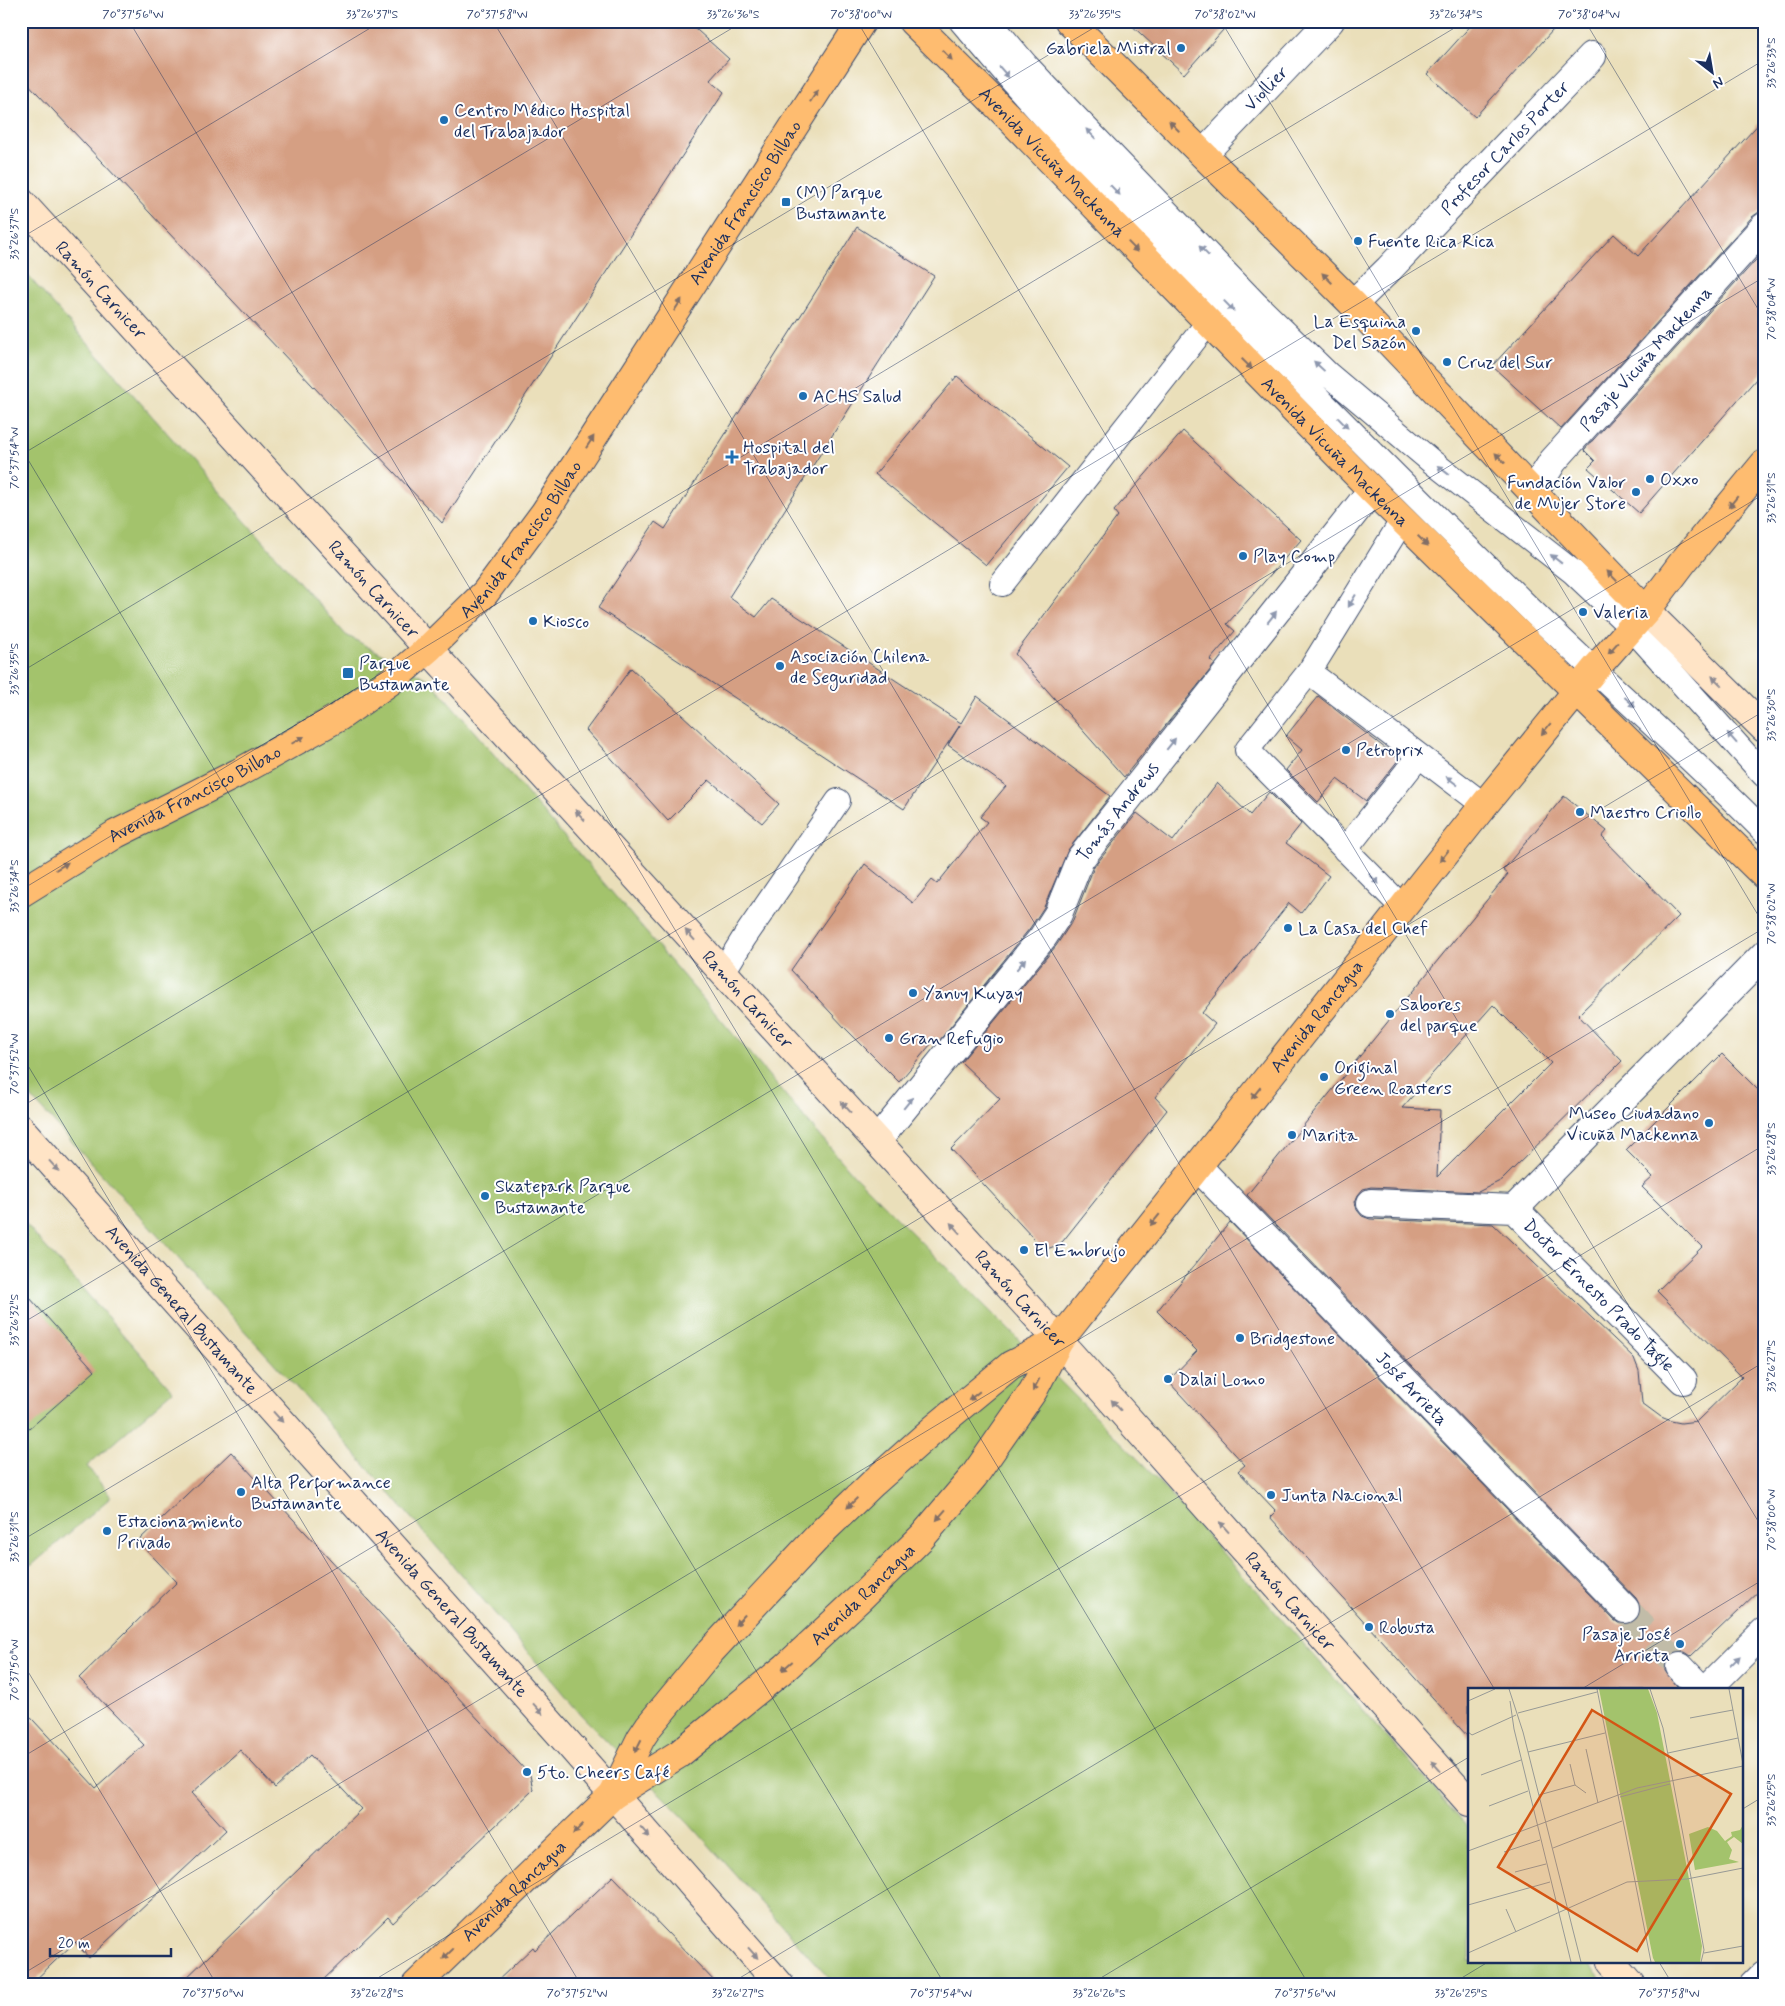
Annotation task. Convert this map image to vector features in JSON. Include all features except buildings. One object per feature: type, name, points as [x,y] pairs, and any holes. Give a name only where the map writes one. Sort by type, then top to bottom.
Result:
[{"type":"main road","name":"Avenida Francisco Bilbao","points":[[21,893],[116,834],[238,773],[339,716],[392,680],[428,649],[485,594],[545,512],[862,21]]},
{"type":"main road","name":"Avenida Vicuña Mackenna","points":[[912,21],[986,94],[1207,324],[1402,521],[1764,875]]},
{"type":"main road","points":[[1069,21],[1353,304],[1533,493],[1638,619],[1764,728]]},
{"type":"main road","name":"Ramón Carnicer","points":[[21,202],[1059,1341],[1468,1801]]},
{"type":"main road","name":"Avenida Rancagua","points":[[416,1985],[613,1795],[679,1754],[786,1667],[860,1599],[922,1537],[974,1476],[1011,1426],[1033,1391],[1059,1341],[1484,805],[1764,464]]},
{"type":"main road","name":"Avenida General Bustamante","points":[[21,1129],[560,1734],[780,1985]]},
{"type":"main road","name":"Avenida Rancagua","points":[[613,1795],[649,1726],[711,1651],[825,1529],[929,1433],[1011,1365],[1059,1341]]},
{"type":"main road","points":[[1613,1964],[1631,1985]]},
{"type":"street","name":"Viollier","points":[[1203,154],[1330,21]]},
{"type":"street","name":"Profesor Carlos Porter","points":[[1353,304],[1389,269],[1592,56]]},
{"type":"street","name":"Pasaje Vicuña Mackenna","points":[[1533,493],[1553,461],[1764,227]]},
{"type":"street","name":"Tomás Andrews","points":[[877,1141],[1043,938],[1058,914],[1080,859],[1372,490]]},
{"type":"street","name":"Doctor Ernesto Prado Tagle","points":[[1514,1210],[1764,955]]},
{"type":"street","name":"José Arrieta","points":[[1198,1167],[1625,1609]]},
{"type":"street","name":"Doctor Ernesto Prado Tagle","points":[[1371,1203],[1514,1210],[1683,1380]]},
{"type":"street","points":[[1706,1688],[1764,1632]]},
{"type":"street","points":[[1680,1667],[1702,1688]]},
{"type":"lane","points":[[962,21],[1014,84],[1059,133],[1362,442],[1524,604],[1716,782],[1764,831]]},
{"type":"lane","points":[[989,21],[1026,65],[1060,101],[1291,340],[1379,419],[1573,572],[1638,619],[1764,775]]},
{"type":"lane","points":[[1002,584],[1207,324]]},
{"type":"lane","points":[[1402,521],[1309,672],[1247,750],[1403,908]]},
{"type":"lane","points":[[1309,672],[1484,805]]},
{"type":"lane","points":[[1345,850],[1419,756]]},
{"type":"lane","points":[[723,972],[744,938],[838,801]]},
{"type":"lane","points":[[1751,1985],[1764,1972]]},
{"type":"green space","name":"Parque Bustamante","points":[[21,268],[346,635],[431,681],[852,1173],[1143,1464],[1468,1828],[1468,1964],[1588,1964],[1606,1985],[835,1985],[690,1824],[582,1716],[314,1407],[21,1086]]},
{"type":"green space","points":[[21,1219],[173,1391],[87,1466],[111,1497],[32,1565],[21,1567]]},
{"type":"tunnel","points":[[1625,1609],[1680,1667]]},
{"type":"place","name":"Gabriela Mistral","points":[[1181,48]]},
{"type":"place","name":"Centro Médico Hospital del Trabajador","points":[[444,120]]},
{"type":"place","name":"(M) Parque Bustamante","points":[[786,202]]},
{"type":"place","name":"Fuente Rica Rica","points":[[1358,241]]},
{"type":"place","name":"La Esquina Del Sazón","points":[[1416,331]]},
{"type":"place","name":"Cruz del Sur","points":[[1447,362]]},
{"type":"place","name":"ACHS Salud","points":[[803,396]]},
{"type":"place","name":"Hospital del Trabajador","points":[[732,457]]},
{"type":"place","name":"Oxxo","points":[[1650,479]]},
{"type":"place","name":"Fundación Valor de Mujer Store","points":[[1636,492]]},
{"type":"place","name":"Play Comp","points":[[1243,556]]},
{"type":"place","name":"Valeria","points":[[1583,612]]},
{"type":"place","name":"Kiosco","points":[[533,621]]},
{"type":"place","name":"Asociación Chilena de Seguridad","points":[[780,666]]},
{"type":"place","name":"Parque Bustamante","points":[[348,673]]},
{"type":"place","name":"Petroprix","points":[[1346,750]]},
{"type":"place","name":"Maestro Criollo","points":[[1580,812]]},
{"type":"place","name":"La Casa del Chef","points":[[1288,928]]},
{"type":"place","name":"Yanuy Kuyay","points":[[913,993]]},
{"type":"place","name":"Sabores del parque","points":[[1390,1014]]},
{"type":"place","name":"Gran Refugio","points":[[889,1038]]},
{"type":"place","name":"Original Green Roasters","points":[[1324,1077]]},
{"type":"place","name":"Museo Ciudadano Vicuña Mackenna","points":[[1709,1123]]},
{"type":"place","name":"Marita","points":[[1292,1135]]},
{"type":"place","name":"Skatepark Parque Bustamante","points":[[485,1196]]},
{"type":"place","name":"El Embrujo","points":[[1024,1250]]},
{"type":"place","name":"Bridgestone","points":[[1240,1338]]},
{"type":"place","name":"Dalai Lomo","points":[[1168,1379]]},
{"type":"place","name":"Alta Performance Bustamante","points":[[241,1492]]},
{"type":"place","name":"Junta Nacional","points":[[1271,1495]]},
{"type":"place","name":"Estacionamiento Privado","points":[[107,1531]]},
{"type":"place","name":"Robusta","points":[[1369,1627]]},
{"type":"place","name":"Pasaje José Arrieta","points":[[1680,1644]]},
{"type":"place","name":"5to. Cheers Café","points":[[527,1772]]}]
